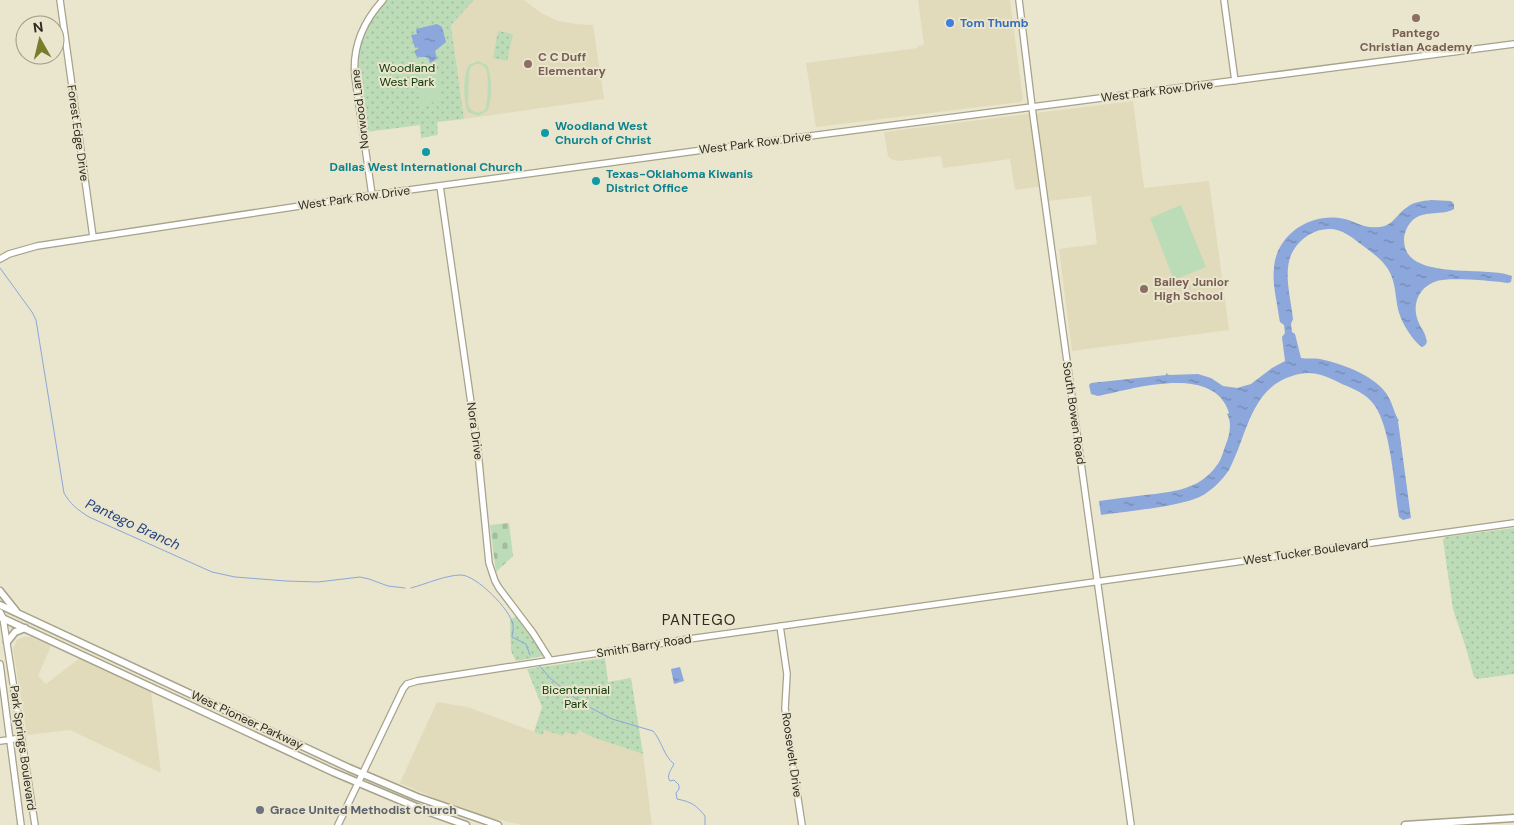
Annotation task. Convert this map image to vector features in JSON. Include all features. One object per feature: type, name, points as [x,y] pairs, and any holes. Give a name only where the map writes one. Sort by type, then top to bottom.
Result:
[{"type":"main road","name":"Forest Edge Drive","points":[[60,0],[93,237]]},
{"type":"main road","name":"Norwood Lane","points":[[372,195],[356,86],[355,59],[357,42],[364,25],[371,13],[383,0]]},
{"type":"main road","name":"South Bowen Road","points":[[1019,0],[1032,107],[1131,825]]},
{"type":"main road","points":[[1224,0],[1235,81]]},
{"type":"main road","name":"West Park Row Drive","points":[[0,259],[9,254],[37,246],[372,195],[1514,44]]},
{"type":"main road","name":"Nora Drive","points":[[440,186],[478,452],[489,563],[499,588],[533,633],[550,660]]},
{"type":"main road","name":"West Tucker Boulevard","points":[[1098,581],[1514,523]]},
{"type":"main road","name":"Smith Barry Road","points":[[338,825],[403,689],[407,684],[416,681],[780,626],[1098,581]]},
{"type":"main road","points":[[0,591],[21,615]]},
{"type":"main road","name":"West Pioneer Parkway","points":[[0,605],[363,774],[417,797],[498,825]]},
{"type":"main road","name":"West Pioneer Parkway","points":[[1,616],[359,782],[421,809],[466,825]]},
{"type":"main road","name":"Park Springs Boulevard","points":[[1,616],[13,677],[34,825]]},
{"type":"main road","name":"Roosevelt Drive","points":[[780,626],[787,674],[785,708],[802,825]]},
{"type":"main road","points":[[7,642],[15,632],[24,628]]},
{"type":"main road","name":"Park Springs Boulevard","points":[[0,664],[21,825]]},
{"type":"main road","points":[[2,678],[13,677]]},
{"type":"main road","points":[[0,741],[22,738]]},
{"type":"main road","points":[[19,808],[32,806]]},
{"type":"main road","points":[[1405,825],[1514,818]]},
{"type":"shaded area","name":"C C Duff Elementary","points":[[474,0],[524,0],[541,13],[558,21],[593,25],[604,99],[464,119],[451,25]]},
{"type":"shaded area","points":[[918,0],[1010,0],[1023,99],[1021,102],[816,127],[806,63],[918,48],[917,46],[924,45]]},
{"type":"shaded area","points":[[1133,101],[1144,188],[1209,181],[1229,330],[1072,351],[1059,249],[1097,244],[1091,196],[1048,201],[1046,186],[1015,190],[1010,159],[943,168],[941,156],[898,161],[891,159],[888,156],[884,132]]},
{"type":"shaded area","points":[[31,637],[51,646],[38,676],[46,684],[80,658],[151,691],[161,773],[70,730],[27,735],[13,649],[17,640]]},
{"type":"shaded area","points":[[437,702],[467,707],[543,735],[544,730],[563,735],[564,731],[578,730],[643,754],[652,825],[523,825],[469,813],[400,783]]},
{"type":"green space","name":"Woodland West Park","points":[[387,0],[474,0],[451,25],[464,119],[437,122],[437,135],[421,138],[420,125],[366,132],[360,95],[358,63],[366,32],[374,16]]},
{"type":"green space","points":[[498,31],[513,34],[507,61],[493,58]]},
{"type":"green space","points":[[478,61],[487,65],[490,75],[491,95],[489,106],[487,111],[478,116],[468,112],[465,102],[464,88],[469,65]],"holes":[[[476,64],[485,67],[488,83],[485,110],[478,113],[471,110],[468,105],[469,71]]]},
{"type":"green space","points":[[438,72],[442,101],[422,104],[418,75]]},
{"type":"green space","points":[[1181,205],[1206,267],[1174,280],[1150,218]]},
{"type":"green space","points":[[509,523],[513,556],[496,572],[490,525]]},
{"type":"green space","points":[[1514,528],[1514,674],[1477,679],[1474,677],[1453,609],[1443,540],[1445,537]]},
{"type":"green space","name":"Bicentennial Park","points":[[518,615],[543,652],[543,656],[516,661],[511,651],[510,620]]},
{"type":"green space","name":"Bicentennial Park","points":[[605,658],[608,682],[631,678],[643,754],[592,737],[579,730],[576,735],[565,732],[563,736],[544,730],[543,735],[534,732],[542,707],[527,669]]},
{"type":"water","points":[[437,24],[442,27],[446,42],[435,51],[437,59],[430,63],[428,57],[417,57],[414,51],[419,49],[418,47],[415,48],[411,35],[417,34],[416,29]]},
{"type":"water","points":[[1431,200],[1451,201],[1454,204],[1454,209],[1419,216],[1407,228],[1404,240],[1408,253],[1417,262],[1448,270],[1500,273],[1512,276],[1511,282],[1508,283],[1451,279],[1431,283],[1418,296],[1416,302],[1418,321],[1427,340],[1426,344],[1422,347],[1407,330],[1402,319],[1398,309],[1394,284],[1388,269],[1378,257],[1350,236],[1333,229],[1325,229],[1310,234],[1293,251],[1288,267],[1288,284],[1293,319],[1291,324],[1292,332],[1295,334],[1301,358],[1320,359],[1365,375],[1380,386],[1390,400],[1399,421],[1411,518],[1403,520],[1399,517],[1391,456],[1378,411],[1371,401],[1360,392],[1326,377],[1310,373],[1292,376],[1278,382],[1267,391],[1258,402],[1229,470],[1205,494],[1170,505],[1101,515],[1099,501],[1175,491],[1194,485],[1202,480],[1220,460],[1229,436],[1230,424],[1227,414],[1229,413],[1220,398],[1207,388],[1190,384],[1171,383],[1151,385],[1098,396],[1091,394],[1089,385],[1091,383],[1166,375],[1166,373],[1169,375],[1198,374],[1211,378],[1223,386],[1237,388],[1251,384],[1285,361],[1282,337],[1285,333],[1284,325],[1280,322],[1275,292],[1274,268],[1276,256],[1287,237],[1305,224],[1327,218],[1344,219],[1367,227],[1388,225],[1412,204]]},
{"type":"water","points":[[680,667],[684,681],[674,684],[671,669]]},
{"type":"waterway","name":"Pantego Branch","points":[[0,268],[36,320],[64,493],[78,509],[89,517],[212,572],[235,577],[286,581],[318,582],[360,577],[388,586],[405,588]]},
{"type":"waterway","name":"Pantego Branch","points":[[411,588],[455,575],[461,575],[475,581],[492,594],[506,611],[513,625],[512,637],[526,644],[530,655]]},
{"type":"waterway","name":"Pantego Branch","points":[[538,664],[550,678],[589,707],[612,719],[653,731],[667,756],[674,764],[669,777],[670,781],[674,780],[679,785],[676,793],[677,799],[693,804],[699,809],[705,816],[705,825]]},
{"type":"place","name":"Pantego Christian Academy","points":[[1416,18]]},
{"type":"place","name":"Tom Thumb","points":[[950,23]]},
{"type":"place","name":"C C Duff Elementary","points":[[528,64]]},
{"type":"place","name":"Woodland West Church of Christ","points":[[545,133]]},
{"type":"place","name":"Dallas West International Church","points":[[426,152]]},
{"type":"place","name":"Texas-Oklahoma Kiwanis District Office","points":[[596,181]]},
{"type":"place","name":"Bailey Junior High School","points":[[1144,289]]},
{"type":"place","name":"Grace United Methodist Church","points":[[260,810]]},
{"type":"district","name":"PANTEGO","points":[[699,620]]}]
